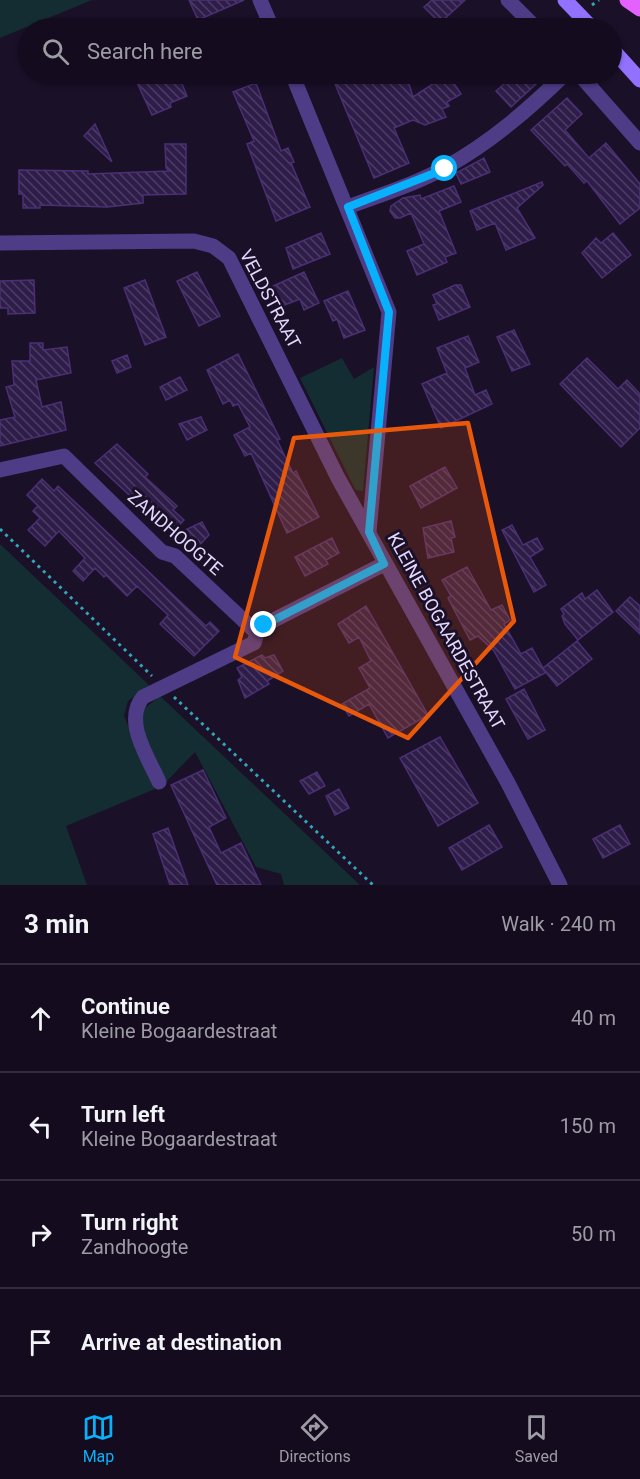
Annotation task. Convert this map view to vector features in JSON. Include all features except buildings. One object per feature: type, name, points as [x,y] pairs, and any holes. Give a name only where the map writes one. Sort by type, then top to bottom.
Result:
[{"type":"main road","points":[[565,0],[582,18]]},
{"type":"main road","points":[[627,0],[640,9]]},
{"type":"main road","points":[[622,60],[640,80]]},
{"type":"street","points":[[260,0],[268,18]]},
{"type":"street","points":[[508,0],[526,18]]},
{"type":"street","name":"KLEINE BOGAARDESTRAAT","points":[[296,84],[389,312],[369,532],[384,564],[508,783],[561,885]]},
{"type":"street","points":[[348,207],[445,169],[485,143],[531,108],[555,84]]},
{"type":"street","points":[[588,84],[640,143]]},
{"type":"street","name":"VELDSTRAAT","points":[[0,243],[204,242],[222,251],[235,268],[338,478],[369,532]]},
{"type":"street","name":"ZANDHOOGTE","points":[[0,470],[64,456],[162,552],[175,556],[257,633]]},
{"type":"street","points":[[159,782],[135,728],[135,706],[143,697],[255,643],[257,633],[264,625],[384,564]]},
{"type":"path","points":[[0,529],[373,885]]},
{"type":"highlighted area","points":[[468,423],[514,621],[408,738],[235,657],[294,438]]},
{"type":"green space","points":[[0,0],[92,0],[48,18],[18,18],[18,31],[0,38]]},
{"type":"green space","points":[[342,358],[354,379],[374,367],[363,491],[356,490],[354,487],[300,378]]},
{"type":"green space","points":[[0,544],[149,685],[128,701],[124,716],[155,789],[66,826],[87,885],[0,885]]},
{"type":"green space","points":[[160,696],[360,885],[284,885],[281,874],[256,867],[195,752],[166,782],[146,737],[140,712]]},
{"type":"route","points":[[264,625],[384,564],[369,532],[389,333],[389,312],[348,207],[445,169]]}]
